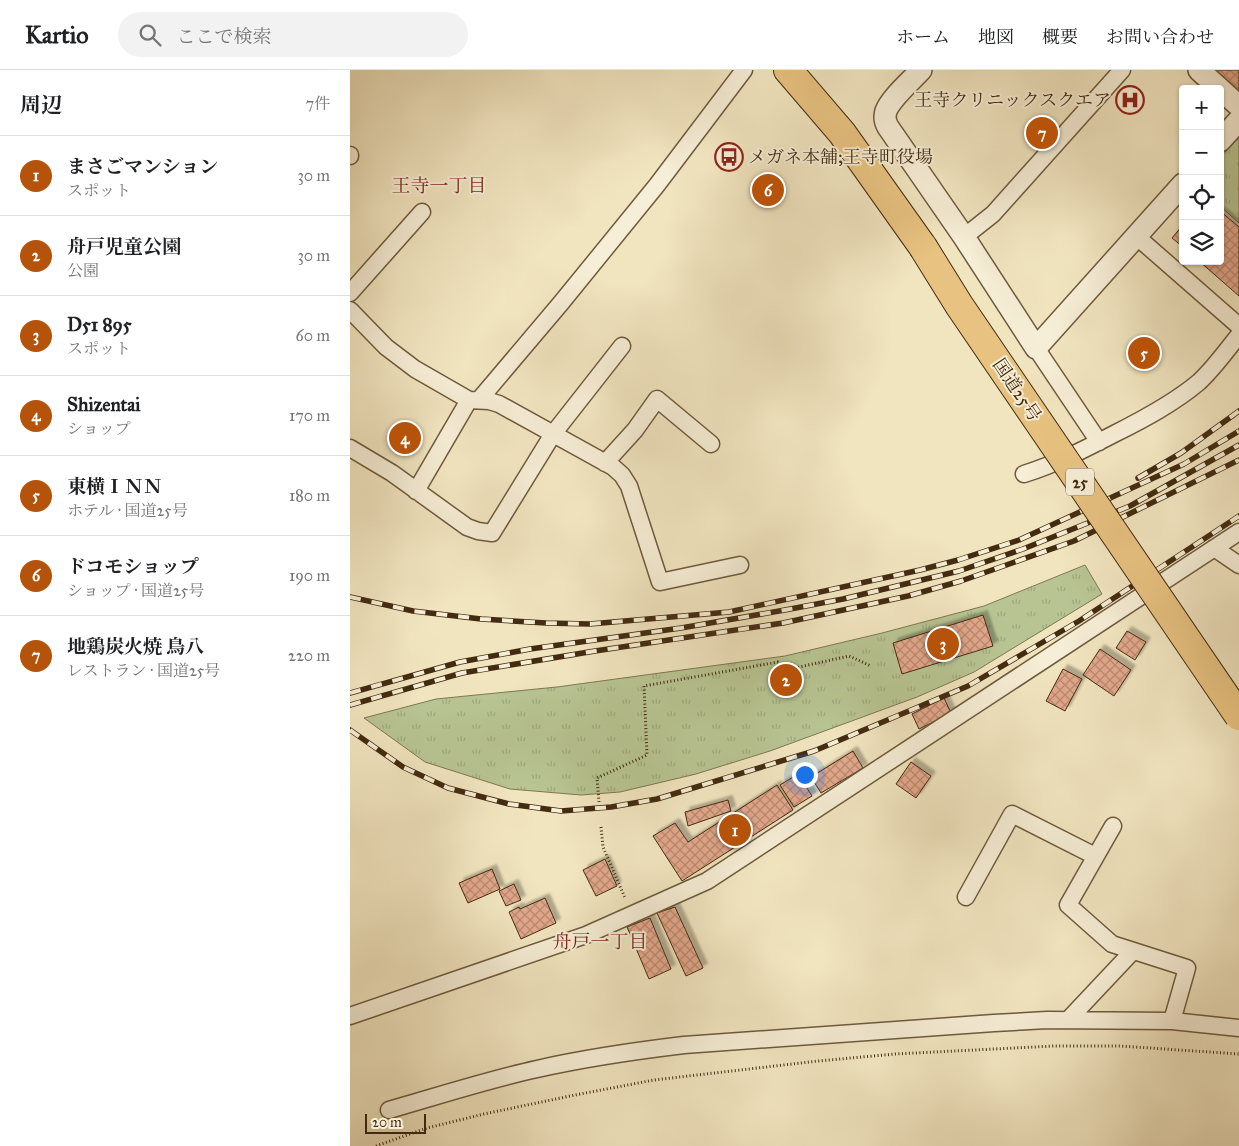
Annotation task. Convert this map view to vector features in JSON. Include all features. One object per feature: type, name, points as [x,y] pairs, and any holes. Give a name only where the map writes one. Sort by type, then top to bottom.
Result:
[{"type":"highway","name":"国道25号","points":[[788,70],[842,133],[923,247],[959,305],[1239,716]]},
{"type":"street","points":[[416,491],[474,400],[561,303],[657,185],[744,70]]},
{"type":"street","points":[[920,70],[886,111],[885,120],[888,127],[964,237],[1099,442]]},
{"type":"street","points":[[964,237],[993,214],[1122,70]]},
{"type":"street","points":[[1199,70],[1216,85]]},
{"type":"street","points":[[1224,93],[1239,106]]},
{"type":"street","points":[[1224,137],[1239,120]]},
{"type":"street","points":[[1036,348],[1179,188]]},
{"type":"street","points":[[350,293],[422,212]]},
{"type":"street","points":[[1136,236],[1239,326]]},
{"type":"street","points":[[350,310],[386,347],[415,370],[474,400],[489,400],[500,404],[604,463],[622,476],[629,486],[660,582],[740,565]]},
{"type":"street","points":[[1024,474],[1046,467],[1099,442],[1159,410],[1199,382],[1239,335]]},
{"type":"street","points":[[350,448],[392,473],[467,527],[478,532],[492,533],[553,434],[622,346]]},
{"type":"street","points":[[604,463],[635,430],[657,399],[711,444]]},
{"type":"street","points":[[350,1016],[586,934],[708,881],[1239,532]]},
{"type":"street","points":[[1214,548],[1239,565]]},
{"type":"street","points":[[966,897],[1012,814],[1095,856]]},
{"type":"street","points":[[1113,826],[1068,905],[1112,944],[1187,968],[1172,1021]]},
{"type":"street","points":[[1068,1020],[1133,951]]},
{"type":"street","points":[[389,1110],[519,1073],[636,1051],[684,1045],[994,1022],[1068,1020],[1172,1021],[1239,1028]]},
{"type":"path","points":[[599,802],[597,778],[647,754],[644,686],[778,662],[786,670],[849,656],[871,666]]},
{"type":"path","points":[[601,827],[603,847],[632,914]]},
{"type":"path","points":[[376,1146],[427,1128],[575,1095],[654,1080],[799,1063],[895,1054],[1054,1046],[1120,1046],[1239,1054]]},
{"type":"green space","points":[[1239,137],[1239,223],[1224,210],[1224,154]]},
{"type":"green space","points":[[1085,565],[1102,594],[974,672],[917,697],[770,751],[696,774],[620,792],[581,795],[510,789],[425,762],[364,718],[436,699],[557,687],[785,656],[984,606]]},
{"type":"building","points":[[1214,70],[1239,70],[1239,91]]},
{"type":"building","points":[[1224,214],[1239,227],[1239,296],[1204,265],[1224,265]]},
{"type":"building","points":[[1179,230],[1179,244],[1172,238]]},
{"type":"building","points":[[983,615],[993,646],[902,674],[893,643]]},
{"type":"building","points":[[1127,631],[1146,642],[1135,660],[1116,648]]},
{"type":"building","points":[[1100,649],[1131,670],[1114,696],[1083,675]]},
{"type":"building","points":[[1063,669],[1082,679],[1065,711],[1046,701]]},
{"type":"building","points":[[944,698],[951,713],[919,729],[912,714]]},
{"type":"building","points":[[853,751],[863,768],[821,793],[811,777]]},
{"type":"building","points":[[911,762],[931,776],[916,798],[896,784]]},
{"type":"building","points":[[798,774],[812,796],[794,807],[780,785]]},
{"type":"building","points":[[777,785],[793,810],[682,881],[653,836],[675,823],[688,842]]},
{"type":"building","points":[[728,800],[731,811],[688,826],[685,812]]},
{"type":"building","points":[[605,859],[617,886],[596,896],[583,870]]},
{"type":"building","points":[[492,869],[500,889],[468,903],[459,883]]},
{"type":"building","points":[[514,884],[521,900],[506,906],[499,891]]},
{"type":"building","points":[[545,898],[556,923],[521,939],[509,912]]},
{"type":"building","points":[[675,907],[703,968],[686,976],[657,913]]},
{"type":"building","points":[[650,918],[671,969],[649,979],[627,927]]},
{"type":"railway","points":[[1138,478],[1181,453],[1239,411]]},
{"type":"railway","points":[[350,597],[413,611],[481,619],[546,623],[590,624],[729,612],[920,570],[1019,540],[1184,464],[1239,431]]},
{"type":"railway","points":[[350,693],[460,662],[530,649],[681,628],[785,610],[843,599],[959,571],[1023,549],[1130,506],[1239,445]]},
{"type":"railway","points":[[350,705],[462,673],[783,623],[908,596],[961,581],[1074,541],[1239,460]]},
{"type":"railway","points":[[350,730],[403,767],[448,788],[509,804],[561,811],[611,807],[657,799],[814,751],[968,686],[1079,621],[1239,516]]},
{"type":"place","name":"王寺クリニックスクエア","points":[[1130,100]]},
{"type":"place","name":"地鶏炭火焼 鳥八","points":[[1042,133]]},
{"type":"place","name":"メガネ本舗;王寺町役場","points":[[729,157]]},
{"type":"place","name":"ドコモショップ","points":[[768,190]]},
{"type":"place","name":"東横ＩＮＮ","points":[[1144,353]]},
{"type":"place","name":"Shizentai","points":[[405,438]]},
{"type":"place","name":"D51 895","points":[[943,644]]},
{"type":"place","name":"舟戸児童公園","points":[[786,680]]},
{"type":"place","name":"まさごマンション","points":[[735,830]]},
{"type":"district","name":"王寺一丁目","points":[[439,185]]},
{"type":"district","name":"舟戸一丁目","points":[[600,941]]}]
